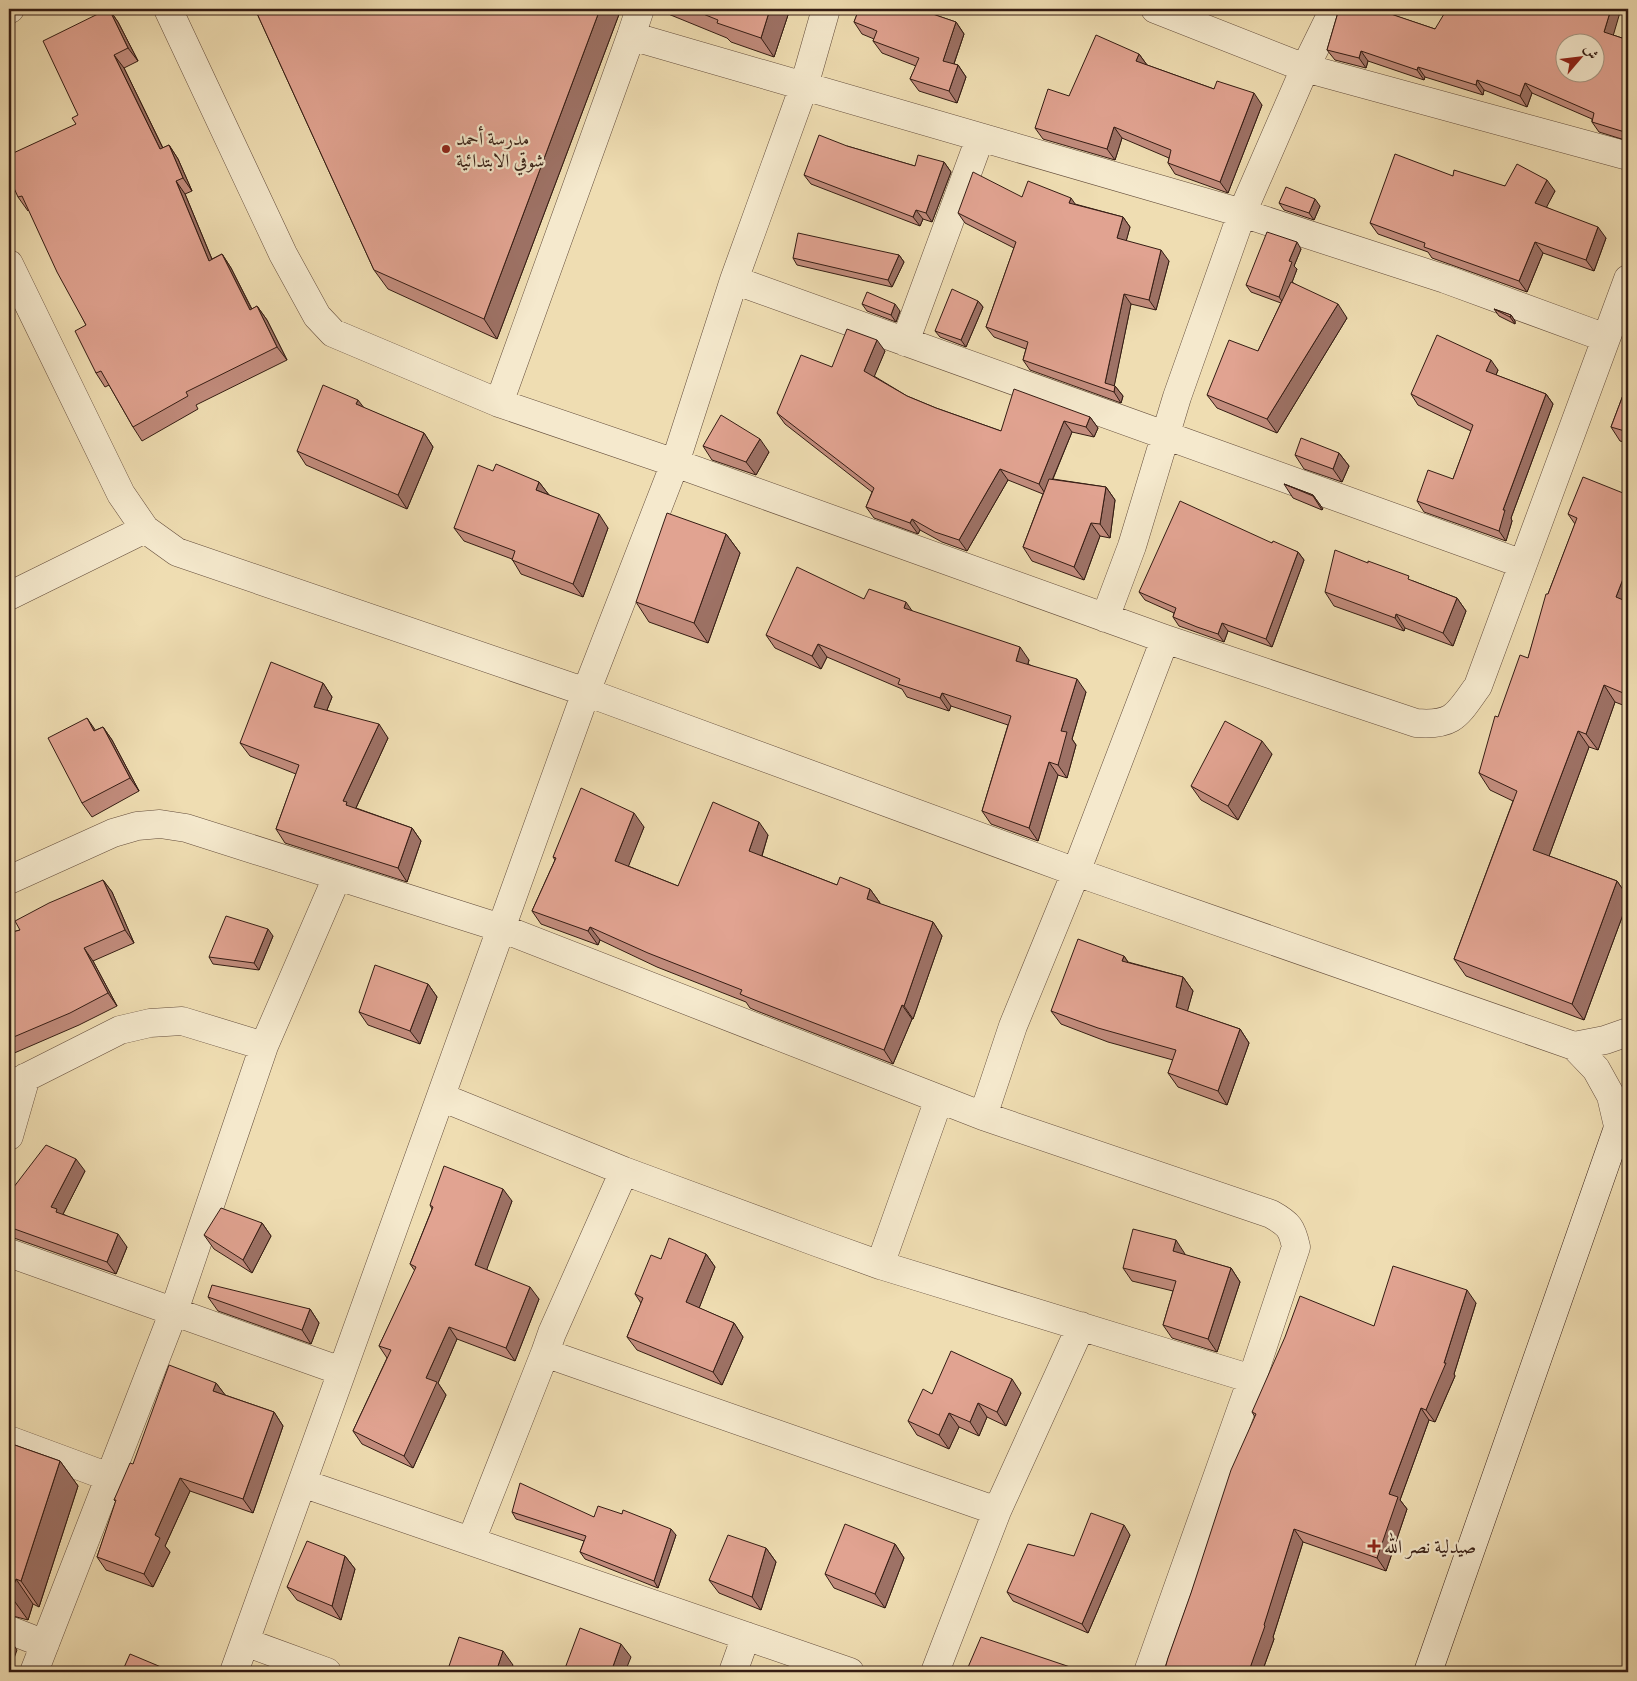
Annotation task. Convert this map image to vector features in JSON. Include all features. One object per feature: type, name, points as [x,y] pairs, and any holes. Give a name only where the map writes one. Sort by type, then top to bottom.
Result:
[{"type":"street","points":[[168,9],[283,254],[317,316],[333,333],[499,403],[675,463],[1164,639],[1416,723],[1448,722],[1460,711],[1478,686],[1628,279]]},
{"type":"street","points":[[499,403],[632,36],[640,9]]},
{"type":"street","points":[[234,1672],[586,692],[675,463],[734,280],[804,86],[826,9]]},
{"type":"street","points":[[1155,9],[1305,68],[1628,156]]},
{"type":"street","points":[[1105,618],[1132,546],[1177,397],[1242,213],[1305,68],[1334,9]]},
{"type":"street","points":[[632,36],[1242,213],[1445,279],[1606,338]]},
{"type":"street","points":[[905,342],[980,138]]},
{"type":"street","points":[[9,264],[121,494],[146,529],[177,552],[586,692],[1076,872],[1574,1046],[1596,1069],[1611,1096],[1625,1110],[1428,1672]]},
{"type":"street","points":[[734,280],[1523,564]]},
{"type":"street","points":[[9,596],[146,529]]},
{"type":"street","points":[[983,1116],[1013,1026],[1076,872],[1164,639]]},
{"type":"street","points":[[9,880],[113,833],[137,826],[160,824],[186,828],[502,928],[983,1116],[1262,1211],[1284,1222],[1293,1231],[1296,1248],[1252,1379],[1148,1672]]},
{"type":"street","points":[[34,1672],[174,1311],[264,1046],[337,877]]},
{"type":"street","points":[[9,1136],[17,1082],[120,1030],[150,1023],[182,1021],[264,1046]]},
{"type":"street","points":[[1574,1046],[1605,1040],[1628,1032]]},
{"type":"street","points":[[441,1097],[624,1170],[880,1265],[1252,1379]]},
{"type":"street","points":[[880,1265],[939,1099]]},
{"type":"street","points":[[471,1541],[552,1333],[624,1170]]},
{"type":"street","points":[[9,1253],[342,1371]]},
{"type":"street","points":[[935,1672],[997,1511],[1081,1326]]},
{"type":"street","points":[[545,1353],[997,1511]]},
{"type":"street","points":[[9,1440],[109,1477]]},
{"type":"street","points":[[302,1483],[850,1672]]},
{"type":"street","points":[[9,1630],[45,1644]]},
{"type":"street","points":[[732,1672],[746,1636]]},
{"type":"street","points":[[245,1642],[327,1672]]},
{"type":"building","points":[[108,9],[128,48],[114,55],[160,149],[169,145],[183,178],[176,181],[209,261],[222,254],[250,310],[257,306],[277,347],[186,392],[188,396],[133,427],[101,371],[96,373],[75,331],[86,325],[57,272],[22,196],[18,197],[9,177],[9,155],[76,124],[72,118],[78,115],[43,41]]},
{"type":"building","name":"مدرسة أحمد شوقي الابتدائية","points":[[255,9],[600,9],[484,319],[374,270]]},
{"type":"building","points":[[691,9],[770,9],[761,38],[717,23],[718,20]]},
{"type":"building","points":[[859,9],[921,9],[956,22],[943,61],[958,65],[949,91],[910,79],[919,58],[873,41],[877,31],[854,22]]},
{"type":"building","points":[[1339,9],[1383,9],[1382,11],[1435,29],[1447,9],[1611,9],[1604,32],[1628,40],[1628,133],[1592,122],[1594,113],[1525,83],[1520,96],[1477,80],[1476,85],[1418,67],[1417,70],[1361,51],[1359,58],[1327,50]]},
{"type":"building","points":[[1096,35],[1139,54],[1136,61],[1214,89],[1217,81],[1254,93],[1220,182],[1168,163],[1171,150],[1114,127],[1107,149],[1035,128],[1048,89],[1069,96]]},
{"type":"building","points":[[819,135],[847,146],[915,166],[918,155],[944,162],[926,213],[916,210],[913,217],[804,175]]},
{"type":"building","points":[[1395,154],[1453,176],[1454,170],[1505,186],[1517,164],[1547,180],[1535,203],[1598,227],[1586,260],[1535,242],[1519,281],[1424,247],[1425,243],[1370,223]]},
{"type":"building","points":[[973,172],[1022,197],[1028,181],[1071,198],[1069,203],[1123,217],[1117,238],[1161,250],[1149,300],[1124,294],[1105,383],[1115,386],[1114,392],[1023,360],[1028,342],[986,327],[1016,242],[958,213]]},
{"type":"building","points":[[1286,187],[1315,199],[1309,213],[1279,203]]},
{"type":"building","points":[[1267,232],[1297,242],[1289,261],[1292,262],[1279,297],[1246,285]]},
{"type":"building","points":[[798,233],[899,255],[888,280],[793,258]]},
{"type":"building","points":[[1291,282],[1338,304],[1267,419],[1207,395],[1229,340],[1258,351]]},
{"type":"building","points":[[952,289],[978,301],[961,340],[935,331]]},
{"type":"building","points":[[867,292],[895,304],[891,315],[862,304]]},
{"type":"building","points":[[1494,309],[1511,315],[1510,317]]},
{"type":"building","points":[[847,329],[877,340],[864,371],[907,396],[936,408],[1001,431],[1014,389],[1090,417],[1086,427],[1064,421],[1039,484],[1000,469],[959,540],[935,532],[912,519],[910,523],[866,507],[874,488],[777,413],[801,355],[832,367]]},
{"type":"building","points":[[1437,335],[1491,360],[1486,371],[1546,394],[1503,510],[1505,510],[1499,531],[1417,501],[1428,470],[1453,479],[1473,425],[1411,394]]},
{"type":"building","points":[[1628,382],[1628,432],[1611,427]]},
{"type":"building","points":[[323,385],[358,400],[356,404],[424,433],[398,495],[297,451]]},
{"type":"building","points":[[721,415],[760,439],[746,462],[703,446]]},
{"type":"building","points":[[1301,438],[1339,453],[1333,469],[1295,455]]},
{"type":"building","points":[[496,464],[539,482],[536,490],[599,514],[573,584],[512,560],[515,551],[454,528],[478,465],[493,471]]},
{"type":"building","points":[[1583,477],[1628,495],[1628,566],[1616,597],[1628,602],[1628,695],[1604,685],[1586,734],[1578,731],[1533,850],[1617,881],[1572,1004],[1454,959],[1517,791],[1479,773],[1495,716],[1498,717],[1520,655],[1528,658],[1546,594],[1548,594],[1577,518],[1568,514]]},
{"type":"building","points":[[1049,479],[1106,487],[1100,524],[1091,523],[1074,567],[1023,547]]},
{"type":"building","points":[[1180,501],[1272,543],[1273,541],[1298,552],[1266,639],[1222,623],[1218,634],[1197,627],[1173,617],[1176,608],[1139,592]]},
{"type":"building","points":[[667,513],[726,534],[694,623],[636,602]]},
{"type":"building","points":[[1335,550],[1409,576],[1408,579],[1457,598],[1443,633],[1396,614],[1395,618],[1325,592]]},
{"type":"building","points":[[797,567],[864,599],[869,589],[906,602],[904,608],[1020,647],[1016,661],[1077,679],[1061,731],[1067,732],[1058,765],[1049,762],[1029,828],[982,811],[1011,716],[942,693],[940,698],[898,684],[900,679],[818,644],[812,656],[766,635]]},
{"type":"building","points":[[271,662],[323,683],[314,707],[379,724],[343,801],[347,802],[346,805],[412,828],[398,868],[276,829],[299,765],[240,743]]},
{"type":"building","points":[[87,718],[94,731],[103,727],[130,778],[82,803],[48,738]]},
{"type":"building","points":[[1225,721],[1262,741],[1228,806],[1191,786]]},
{"type":"building","points":[[581,788],[634,813],[615,861],[678,886],[713,802],[759,822],[749,851],[837,885],[840,877],[870,889],[867,899],[933,922],[904,1006],[902,1005],[884,1050],[747,997],[740,994],[742,990],[648,953],[590,927],[588,931],[532,911],[556,858],[553,857]]},
{"type":"building","points":[[103,880],[125,930],[84,948],[108,993],[70,1013],[9,1039],[9,933],[20,930],[15,921],[49,903]]},
{"type":"building","points":[[226,916],[268,929],[254,963],[209,957]]},
{"type":"building","points":[[1078,939],[1124,956],[1122,961],[1183,977],[1176,1007],[1240,1029],[1218,1091],[1168,1073],[1176,1050],[1098,1028],[1051,1011]]},
{"type":"building","points":[[375,965],[428,984],[410,1031],[359,1012]]},
{"type":"building","points":[[46,1145],[76,1159],[51,1207],[57,1209],[56,1212],[118,1234],[107,1262],[9,1227],[9,1191]]},
{"type":"building","points":[[444,1166],[503,1189],[475,1265],[530,1287],[506,1348],[449,1327],[426,1378],[437,1382],[404,1456],[353,1431],[391,1350],[379,1346],[416,1267],[410,1264],[433,1207],[430,1205]]},
{"type":"building","points":[[221,1208],[262,1223],[243,1260],[204,1235]]},
{"type":"building","points":[[1133,1229],[1176,1240],[1173,1251],[1231,1268],[1208,1339],[1163,1325],[1176,1281],[1123,1268]]},
{"type":"building","points":[[669,1238],[706,1254],[686,1302],[734,1323],[713,1372],[627,1337],[643,1298],[635,1294],[651,1255],[661,1259]]},
{"type":"building","points":[[1393,1266],[1467,1290],[1444,1363],[1446,1363],[1426,1410],[1421,1408],[1389,1494],[1398,1497],[1377,1558],[1294,1529],[1265,1626],[1250,1668],[1247,1667],[1245,1672],[1164,1672],[1231,1470],[1256,1414],[1252,1412],[1285,1337],[1300,1296],[1374,1326]]},
{"type":"building","points":[[212,1285],[310,1309],[302,1330],[208,1297]]},
{"type":"building","points":[[951,1351],[1012,1379],[997,1412],[978,1403],[970,1422],[949,1413],[939,1435],[908,1421],[923,1389],[932,1394]]},
{"type":"building","points":[[169,1365],[216,1383],[213,1391],[274,1412],[243,1499],[180,1478],[155,1535],[160,1538],[144,1574],[97,1557],[116,1500],[114,1500],[130,1463],[133,1464]]},
{"type":"building","points":[[9,1443],[60,1461],[21,1581],[16,1579],[10,1595],[9,1595]]},
{"type":"building","points":[[520,1483],[594,1517],[598,1506],[622,1514],[623,1510],[671,1529],[654,1581],[580,1552],[586,1536],[512,1512]]},
{"type":"building","points":[[1091,1513],[1124,1525],[1082,1624],[1007,1592],[1028,1544],[1074,1556]]},
{"type":"building","points":[[845,1524],[895,1544],[875,1594],[825,1574]]},
{"type":"building","points":[[728,1535],[766,1548],[752,1597],[709,1580]]},
{"type":"building","points":[[307,1541],[345,1556],[332,1606],[287,1587]]},
{"type":"building","points":[[580,1628],[621,1644],[611,1672],[564,1671]]},
{"type":"building","points":[[459,1637],[503,1651],[496,1672],[447,1672]]},
{"type":"building","points":[[981,1637],[1085,1672],[966,1672]]},
{"type":"building","points":[[130,1654],[173,1672],[122,1672]]},
{"type":"place","name":"مدرسة أحمد شوقي الابتدائية","points":[[446,149]]},
{"type":"place","name":"صيدلية نصر الله","points":[[1374,1546]]}]
